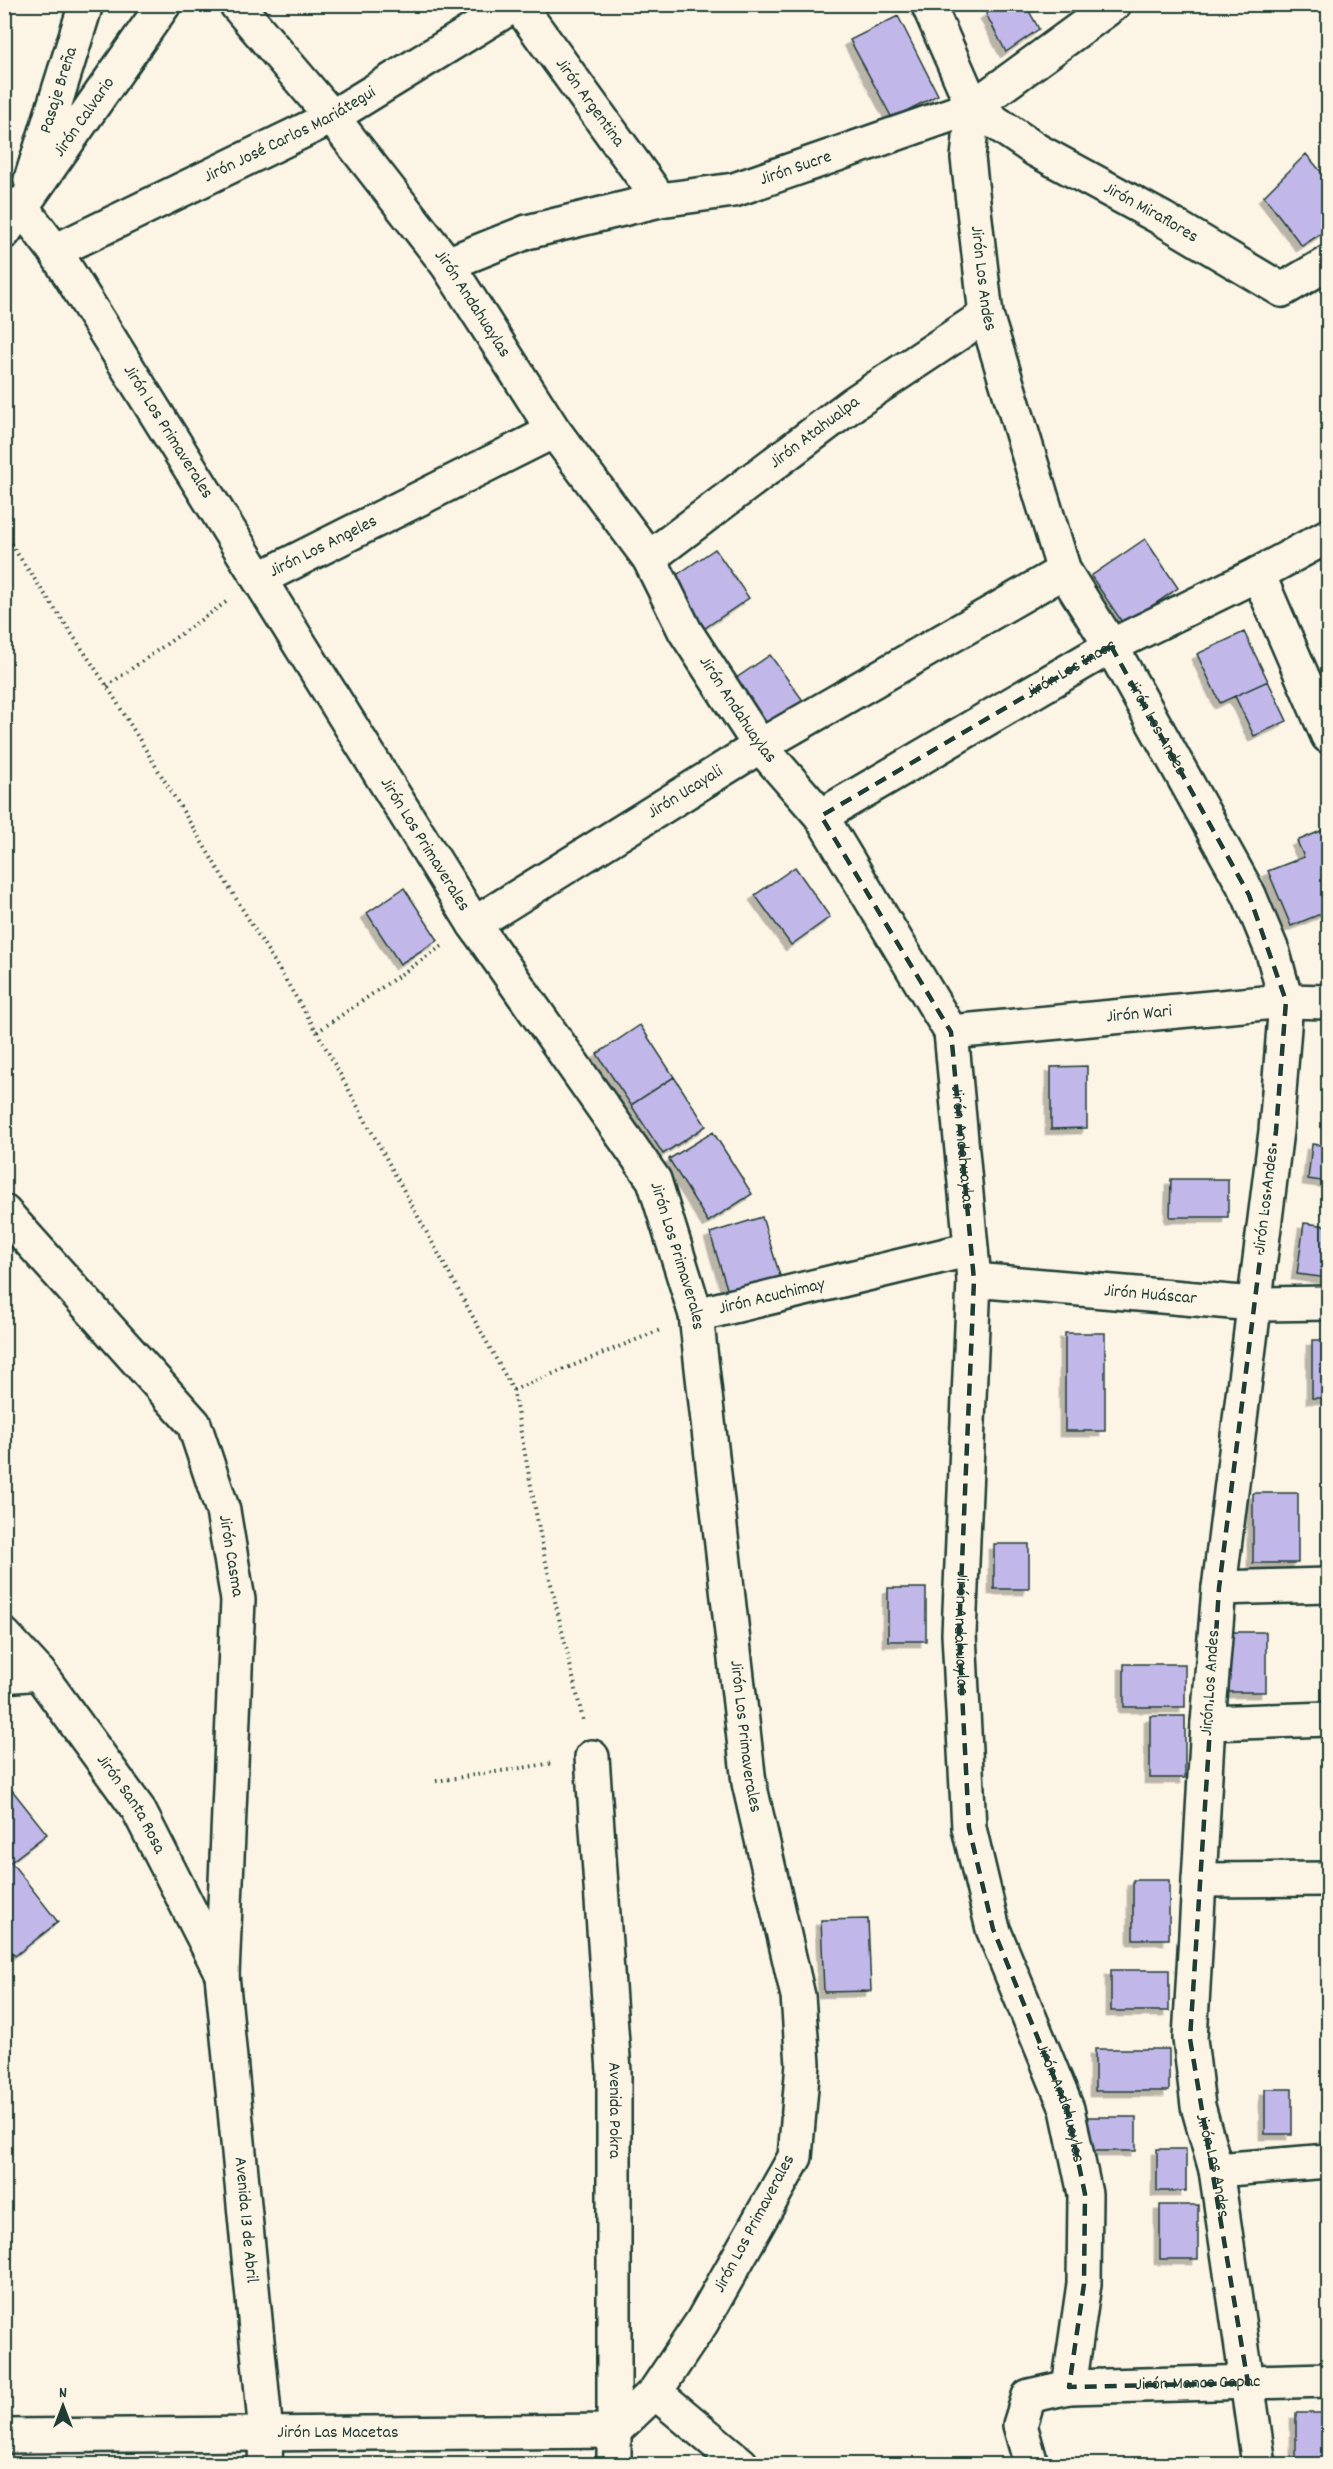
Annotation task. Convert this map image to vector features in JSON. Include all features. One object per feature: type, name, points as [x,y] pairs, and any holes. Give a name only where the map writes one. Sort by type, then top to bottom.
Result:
[{"type":"street","name":"Pasaje Breña","points":[[11,215],[86,4]]},
{"type":"street","name":"Jirón Calvario","points":[[11,215],[164,4]]},
{"type":"street","name":"Jirón Andahuaylas","points":[[236,4],[332,117],[447,264],[554,431],[649,558],[686,631],[760,746],[820,816],[951,1032],[972,1265],[959,1634],[969,1828],[993,1929],[1067,2109],[1085,2194],[1084,2284],[1069,2387]]},
{"type":"street","name":"Jirón José Carlos Mariátegui","points":[[55,251],[332,117],[517,4]]},
{"type":"street","name":"Jirón Argentina","points":[[517,4],[660,200]]},
{"type":"street","name":"Jirón Los Andes","points":[[928,4],[973,107],[968,158],[986,315],[1064,570],[1111,646],[1249,895],[1273,953],[1286,1001],[1276,1131],[1219,1588],[1208,1723],[1190,2039],[1198,2106],[1216,2170],[1259,2464]]},
{"type":"street","name":"Jirón Sucre","points":[[447,264],[527,232],[660,200],[734,190],[973,107],[1114,4]]},
{"type":"street","name":"Jirón Miraflores","points":[[973,107],[1036,150],[1162,219],[1282,290],[1329,263]]},
{"type":"street","name":"Jirón Los Primaverales","points":[[11,215],[55,251],[474,924],[654,1180],[696,1315],[749,1783],[798,1996],[803,2064],[795,2157],[702,2322],[655,2392]]},
{"type":"street","name":"Jirón Atahualpa","points":[[649,558],[854,404],[986,315]]},
{"type":"street","name":"Jirón Los Angeles","points":[[259,579],[554,431]]},
{"type":"street","name":"Jirón Los Incas","points":[[820,816],[1111,646],[1258,574],[1329,536]]},
{"type":"street","name":"Jirón Ucayali","points":[[474,924],[760,746],[1064,570]]},
{"type":"street","points":[[1258,574],[1329,736]]},
{"type":"street","name":"Jirón Wari","points":[[951,1032],[1286,1001],[1329,1002]]},
{"type":"street","name":"Jirón Casma","points":[[4,1212],[194,1424],[223,1511],[238,1600],[222,1975]]},
{"type":"street","name":"Jirón Acuchimay","points":[[696,1315],[972,1265]]},
{"type":"street","name":"Jirón Huáscar","points":[[972,1265],[1254,1304],[1329,1303]]},
{"type":"street","points":[[1219,1588],[1329,1585]]},
{"type":"street","points":[[4,1635],[39,1673]]},
{"type":"street","points":[[4,1676],[39,1673]]},
{"type":"street","name":"Jirón Santa Rosa","points":[[39,1673],[138,1809],[222,1975]]},
{"type":"street","points":[[1208,1723],[1329,1719]]},
{"type":"street","name":"Avenida Pokra","points":[[592,1757],[614,2072],[614,2464]]},
{"type":"street","points":[[1199,1880],[1329,1879]]},
{"type":"street","name":"Avenida 13 de Abril","points":[[222,1975],[265,2449]]},
{"type":"street","points":[[1216,2170],[1329,2161]]},
{"type":"street","name":"Jirón Manco Capac","points":[[1069,2387],[1329,2380]]},
{"type":"street","points":[[1031,2464],[1020,2425],[1029,2396],[1069,2387]]},
{"type":"street","points":[[614,2431],[655,2392],[741,2464]]},
{"type":"street","name":"Jirón Las Macetas","points":[[4,2436],[265,2449],[614,2431]]},
{"type":"path","points":[[4,534],[107,686],[317,1032],[513,1390],[543,1550],[592,1757],[436,1781]]},
{"type":"path","name":"Jirón Los Angeles","points":[[107,686],[259,579]]},
{"type":"path","points":[[317,1032],[474,924]]},
{"type":"path","name":"Jirón Acuchimay","points":[[513,1390],[696,1315]]},
{"type":"highlighted area","points":[[1111,646],[1249,895],[1286,1001],[1276,1131],[1219,1588],[1190,2039],[1248,2383],[1069,2387],[1084,2284],[1085,2194],[1067,2109],[993,1929],[969,1828],[959,1634],[974,1280],[951,1032],[821,816]]},
{"type":"building","points":[[1000,4],[1025,4],[1039,29],[1006,52],[986,14]]},
{"type":"building","points":[[898,16],[938,95],[892,118],[850,40]]},
{"type":"building","points":[[1306,154],[1328,180],[1328,229],[1302,246],[1264,196]]},
{"type":"building","points":[[1145,539],[1178,588],[1124,625],[1091,576]]},
{"type":"building","points":[[715,549],[749,598],[699,632],[665,583]]},
{"type":"building","points":[[1244,632],[1268,681],[1220,703],[1197,654]]},
{"type":"building","points":[[770,655],[807,706],[765,735],[729,683]]},
{"type":"building","points":[[1268,681],[1287,721],[1254,736],[1235,696]]},
{"type":"building","points":[[1328,828],[1328,911],[1291,926],[1268,871],[1304,857],[1297,841]]},
{"type":"building","points":[[795,867],[830,917],[791,945],[755,895]]},
{"type":"building","points":[[404,888],[438,940],[400,964],[367,913]]},
{"type":"building","points":[[640,1025],[674,1077],[631,1105],[597,1054]]},
{"type":"building","points":[[1087,1066],[1087,1128],[1051,1129],[1051,1067]]},
{"type":"building","points":[[674,1077],[706,1126],[663,1154],[631,1105]]},
{"type":"building","points":[[713,1132],[752,1194],[708,1222],[669,1159]]},
{"type":"building","points":[[1312,1144],[1328,1146],[1328,1182],[1308,1179]]},
{"type":"building","points":[[1171,1179],[1228,1179],[1228,1217],[1170,1217]]},
{"type":"building","points":[[762,1217],[781,1279],[729,1295],[710,1233]]},
{"type":"building","points":[[1304,1223],[1328,1226],[1328,1278],[1297,1274]]},
{"type":"building","points":[[1065,1333],[1105,1333],[1105,1431],[1065,1431]]},
{"type":"building","points":[[1312,1340],[1328,1340],[1328,1398],[1312,1398]]},
{"type":"building","points":[[1253,1493],[1298,1493],[1298,1563],[1253,1563]]},
{"type":"building","points":[[994,1544],[1029,1544],[1029,1589],[994,1589]]},
{"type":"building","points":[[888,1588],[926,1588],[926,1641],[888,1641]]},
{"type":"building","points":[[1229,1632],[1266,1632],[1266,1692],[1229,1692]]},
{"type":"building","points":[[1124,1664],[1185,1664],[1185,1707],[1124,1707]]},
{"type":"building","points":[[1150,1716],[1185,1716],[1185,1778],[1150,1778]]},
{"type":"building","points":[[4,1780],[47,1834],[11,1862],[58,1922],[15,1956],[4,1942]]},
{"type":"building","points":[[1133,1880],[1169,1880],[1169,1939],[1133,1939]]},
{"type":"building","points":[[868,1919],[871,1991],[824,1992],[821,1920]]},
{"type":"building","points":[[1111,1970],[1169,1970],[1169,2011],[1111,2011]]},
{"type":"building","points":[[1095,2049],[1169,2049],[1169,2091],[1095,2091]]},
{"type":"building","points":[[1265,2089],[1292,2089],[1292,2134],[1265,2134]]},
{"type":"building","points":[[1081,2117],[1136,2117],[1136,2151],[1081,2151]]},
{"type":"building","points":[[1157,2149],[1186,2149],[1186,2191],[1157,2191]]},
{"type":"building","points":[[1160,2205],[1198,2205],[1198,2259],[1160,2259]]},
{"type":"building","points":[[1296,2413],[1328,2413],[1328,2462],[1296,2462]]}]
